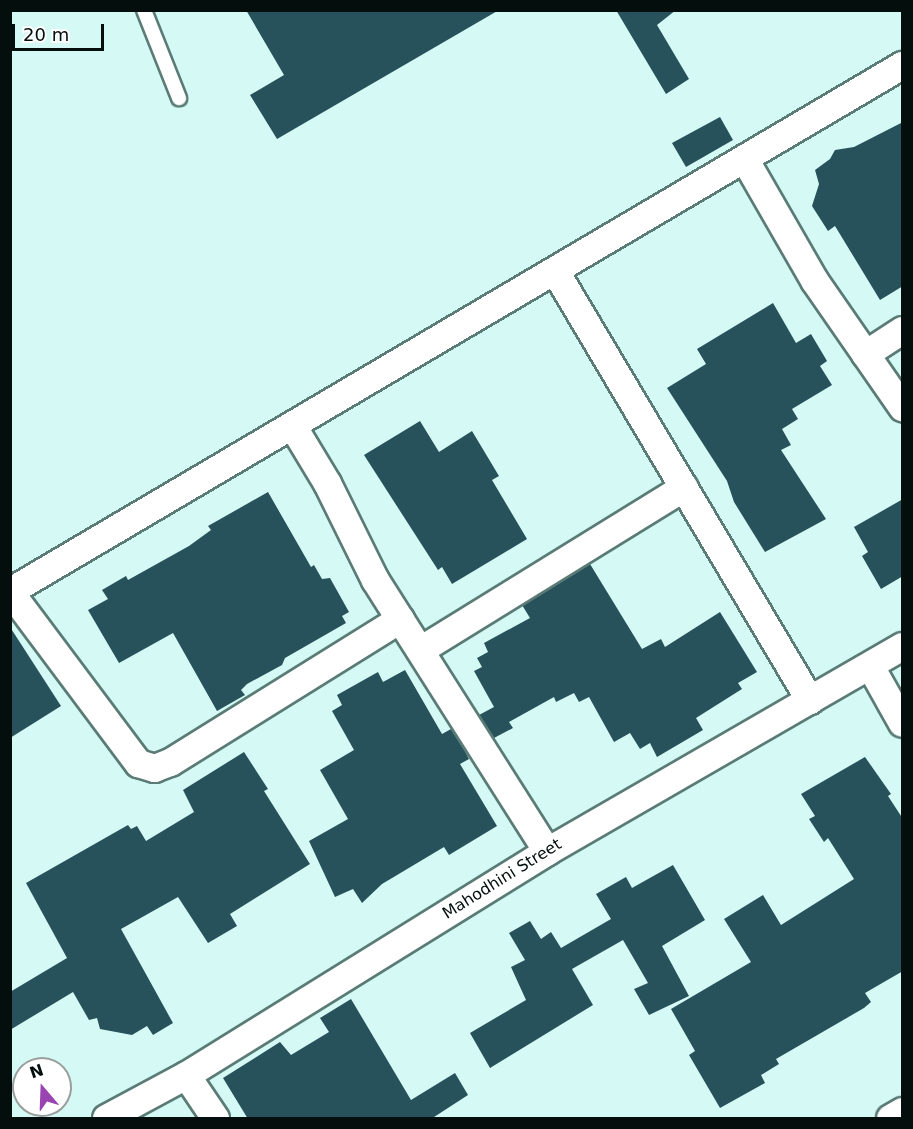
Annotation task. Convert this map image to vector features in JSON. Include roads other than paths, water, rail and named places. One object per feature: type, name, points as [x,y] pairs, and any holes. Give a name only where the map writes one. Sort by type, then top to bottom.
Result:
[{"type":"street","points":[[400,619],[170,762],[154,768],[138,763],[10,592],[903,65]]},
{"type":"street","points":[[745,160],[814,280],[903,407]]},
{"type":"street","points":[[555,271],[810,700]]},
{"type":"street","points":[[866,354],[903,330]]},
{"type":"street","points":[[292,425],[327,483],[375,580],[547,851]]},
{"type":"street","points":[[420,650],[684,488]]},
{"type":"street","name":"Mahodhini Street","points":[[106,1119],[186,1075],[547,851],[903,646]]},
{"type":"street","points":[[870,666],[903,723]]},
{"type":"street","points":[[186,1075],[215,1119]]},
{"type":"street","points":[[890,1119],[903,1111]]},
{"type":"lane","points":[[144,10],[179,98]]}]
